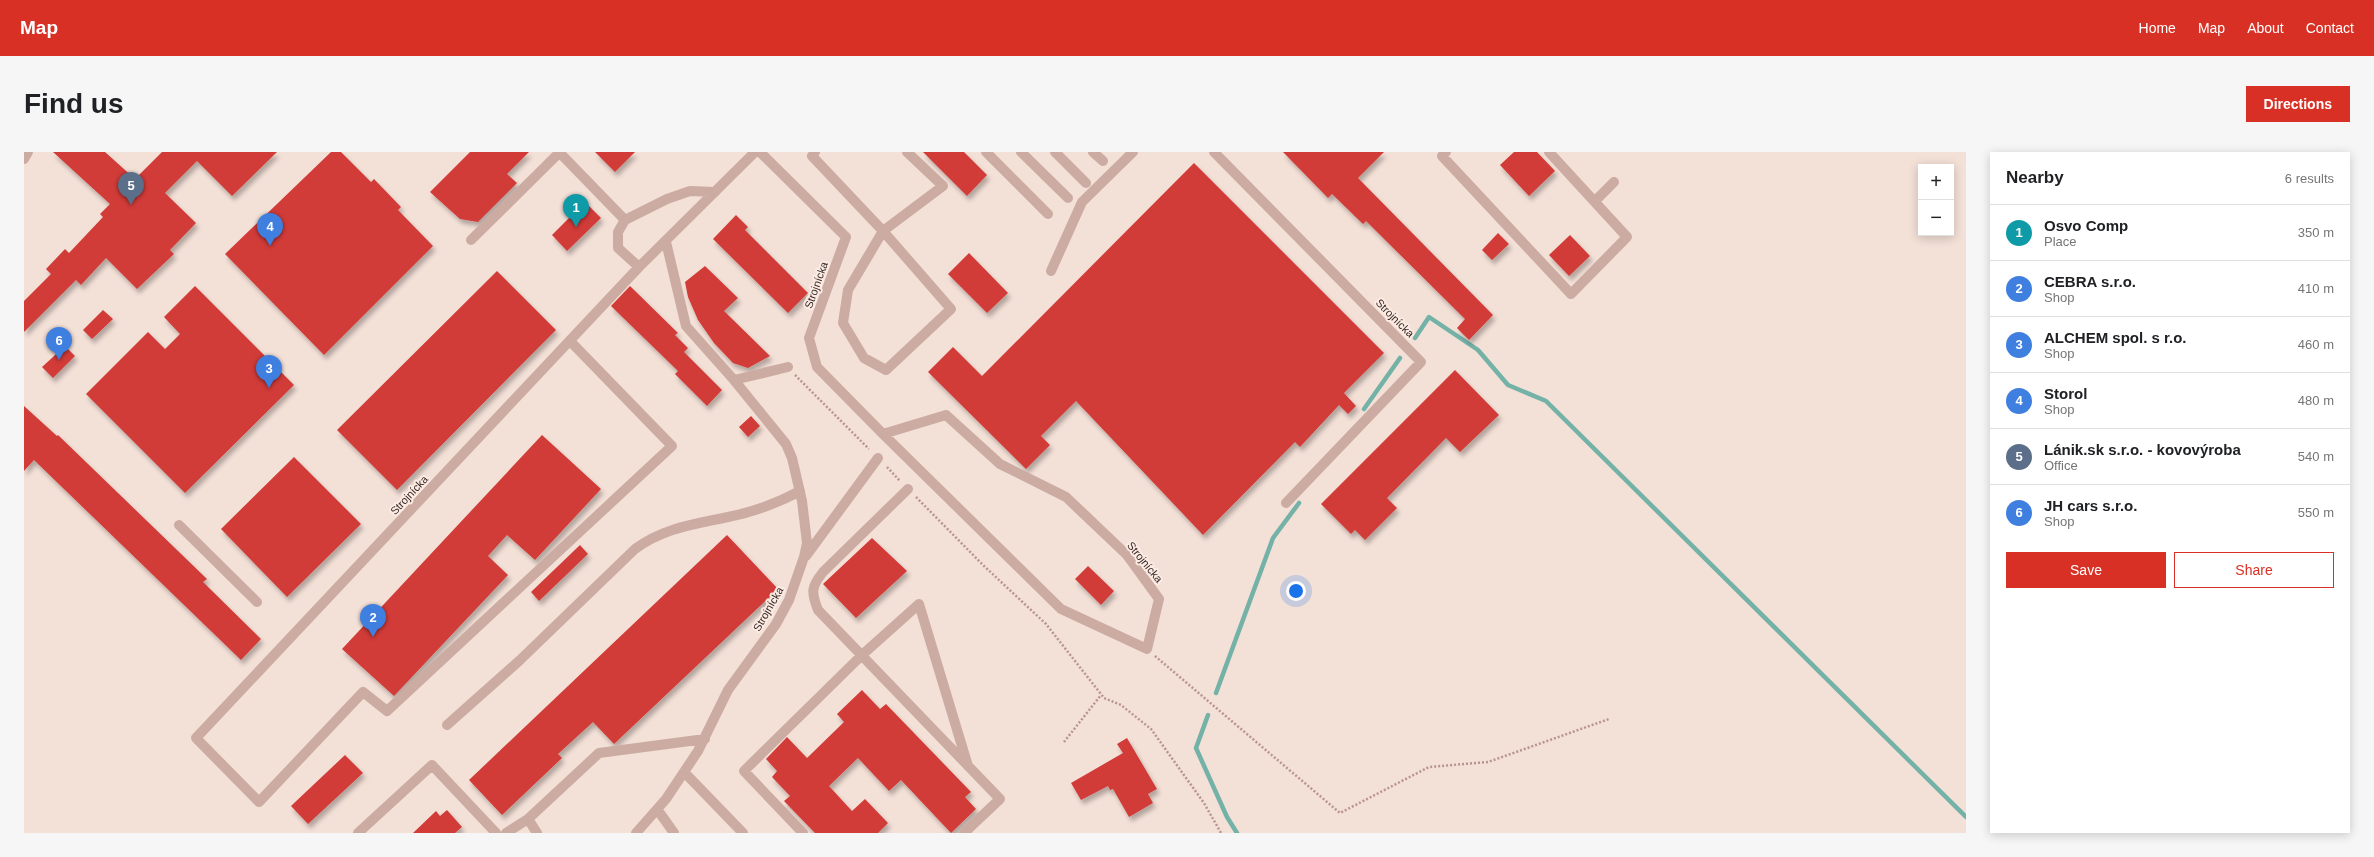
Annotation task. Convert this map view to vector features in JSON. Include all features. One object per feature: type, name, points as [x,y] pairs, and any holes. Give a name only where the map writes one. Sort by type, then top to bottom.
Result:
[{"type":"street","points":[[24,159],[28,152]]},
{"type":"street","points":[[471,240],[560,152],[625,220]]},
{"type":"street","name":"Strojnícka","points":[[570,341],[672,446],[387,711],[363,692],[260,802],[196,738],[570,341],[640,267],[754,152]]},
{"type":"street","name":"Strojnícka","points":[[760,152],[846,237],[809,338],[817,367],[883,434],[1061,609],[1147,649],[1159,599],[1127,556],[1066,497],[1000,464],[946,416],[883,434]]},
{"type":"street","points":[[815,152],[812,156],[883,232],[951,309],[886,370],[864,358],[843,323],[848,290],[883,232],[943,186],[907,152]]},
{"type":"street","points":[[986,152],[1048,214]]},
{"type":"street","points":[[1021,152],[1068,198]]},
{"type":"street","points":[[1054,152],[1086,183]]},
{"type":"street","points":[[1094,152],[1103,161]]},
{"type":"street","points":[[1051,271],[1082,202],[1133,152]]},
{"type":"street","name":"Strojnícka","points":[[1214,152],[1421,362],[1286,503]]},
{"type":"street","points":[[1446,152],[1442,156],[1571,294],[1628,237],[1549,152]]},
{"type":"street","points":[[1594,201],[1614,182]]},
{"type":"street","points":[[640,267],[618,248],[618,232],[625,220],[667,199],[690,191],[715,192]]},
{"type":"street","name":"Strojnícka","points":[[636,833],[657,809],[685,772],[705,739],[728,690],[776,624],[789,600],[804,557],[807,543],[796,471],[786,444],[734,380],[686,326],[666,242]]},
{"type":"street","points":[[734,380],[788,367]]},
{"type":"street","points":[[804,557],[878,458]]},
{"type":"street","points":[[908,489],[823,572],[815,582],[812,595],[818,610],[1000,798],[964,833]]},
{"type":"street","points":[[447,726],[518,661],[635,549],[648,539],[682,527],[773,504],[800,491]]},
{"type":"street","points":[[178,525],[257,602]]},
{"type":"street","points":[[803,833],[744,771],[862,655],[919,604],[968,766]]},
{"type":"street","points":[[506,833],[528,819],[599,753],[705,739]]},
{"type":"street","points":[[358,833],[432,765],[496,833]]},
{"type":"street","points":[[685,772],[744,833]]},
{"type":"street","points":[[657,809],[674,833]]},
{"type":"street","points":[[528,819],[537,833]]},
{"type":"path","points":[[788,367],[983,565],[1046,624],[1101,695],[1121,705],[1151,729],[1208,808],[1221,833]]},
{"type":"path","points":[[1147,649],[1340,813],[1429,767],[1488,762],[1609,720]]},
{"type":"path","points":[[1064,742],[1101,695]]},
{"type":"building","points":[[53,152],[105,152],[135,179],[162,152],[277,152],[232,196],[197,161],[165,193],[196,223],[170,250],[174,254],[137,289],[106,258],[81,285],[76,280],[24,332],[24,301],[51,274],[46,269],[65,249],[69,253],[103,217],[100,214],[110,204]]},
{"type":"building","points":[[331,152],[341,152],[371,182],[374,179],[401,207],[398,210],[433,246],[324,355],[225,254]]},
{"type":"building","points":[[470,152],[529,152],[507,174],[517,183],[478,222],[460,219],[430,192]]},
{"type":"building","points":[[595,152],[635,152],[615,172]]},
{"type":"building","points":[[923,152],[964,152],[987,175],[967,196]]},
{"type":"building","points":[[1283,152],[1384,152],[1358,178],[1493,315],[1469,340],[1457,328],[1465,319],[1366,221],[1363,224],[1332,194],[1328,198]]},
{"type":"building","points":[[1514,152],[1537,152],[1555,171],[1529,196],[1500,165]]},
{"type":"building","points":[[1194,163],[1384,353],[1344,393],[1356,406],[1348,414],[1339,405],[1300,447],[1295,442],[1203,535],[1076,401],[1041,436],[1050,445],[1026,469],[928,372],[953,347],[982,376]]},
{"type":"building","points":[[585,202],[601,218],[567,251],[552,235]]},
{"type":"building","points":[[736,215],[748,227],[745,230],[808,293],[788,313],[713,239]]},
{"type":"building","points":[[1498,233],[1509,244],[1492,260],[1482,250]]},
{"type":"building","points":[[1570,235],[1590,256],[1569,276],[1549,255]]},
{"type":"building","points":[[969,253],[1008,293],[987,313],[948,274]]},
{"type":"building","points":[[705,266],[738,298],[724,311],[770,356],[748,368],[733,363],[714,343],[698,320],[688,297],[685,282]]},
{"type":"building","points":[[497,271],[556,330],[397,490],[337,430]]},
{"type":"building","points":[[195,286],[294,385],[185,493],[86,394],[148,332],[165,349],[180,334],[164,317]]},
{"type":"building","points":[[630,286],[678,333],[675,335],[688,348],[684,352],[722,390],[707,406],[675,374],[678,371],[611,306]]},
{"type":"building","points":[[103,310],[113,319],[92,339],[83,330]]},
{"type":"building","points":[[65,346],[75,356],[53,378],[42,367]]},
{"type":"building","points":[[1455,370],[1499,415],[1460,452],[1446,438],[1387,498],[1397,508],[1365,540],[1355,530],[1351,534],[1321,504]]},
{"type":"building","points":[[24,406],[57,436],[58,435],[207,579],[203,582],[261,639],[241,660],[34,460],[24,471]]},
{"type":"building","points":[[751,416],[760,426],[748,437],[739,427]]},
{"type":"building","points":[[542,435],[601,489],[535,560],[507,535],[488,556],[508,575],[394,696],[342,649]]},
{"type":"building","points":[[294,457],[361,524],[287,597],[221,529]]},
{"type":"building","points":[[727,535],[778,589],[614,744],[593,722],[558,754],[562,758],[502,815],[469,780]]},
{"type":"building","points":[[872,538],[907,571],[856,618],[823,584]]},
{"type":"building","points":[[580,545],[588,554],[539,601],[531,592]]},
{"type":"building","points":[[1088,566],[1114,591],[1101,605],[1075,579]]},
{"type":"building","points":[[862,690],[880,709],[886,704],[971,792],[965,797],[976,809],[951,833],[901,780],[889,791],[858,758],[829,786],[852,811],[865,799],[888,823],[878,833],[815,833],[784,801],[790,796],[772,777],[777,771],[766,759],[787,737],[807,758],[844,722],[837,714]]},
{"type":"building","points":[[1127,738],[1157,789],[1148,794],[1153,803],[1129,817],[1113,789],[1110,790],[1108,786],[1081,800],[1071,783],[1123,753],[1117,744]]},
{"type":"building","points":[[345,755],[363,773],[308,824],[291,806]]},
{"type":"building","points":[[447,810],[462,827],[455,833],[413,833],[436,811],[440,816]]},
{"type":"waterway","points":[[1415,338],[1429,317],[1478,350],[1508,385],[1546,401],[1966,817]]},
{"type":"waterway","points":[[1364,409],[1400,358]]},
{"type":"waterway","points":[[1216,693],[1273,538],[1299,503]]},
{"type":"waterway","points":[[1208,715],[1196,748],[1227,817],[1237,833]]},
{"type":"place","name":"Lánik.sk s.r.o. - kovovýroba","points":[[131,205]]},
{"type":"place","name":"Osvo Comp","points":[[576,227]]},
{"type":"place","name":"Storol","points":[[270,246]]},
{"type":"place","name":"JH cars s.r.o.","points":[[59,360]]},
{"type":"place","name":"ALCHEM spol. s r.o.","points":[[269,388]]},
{"type":"place","name":"CEBRA s.r.o.","points":[[373,637]]}]
